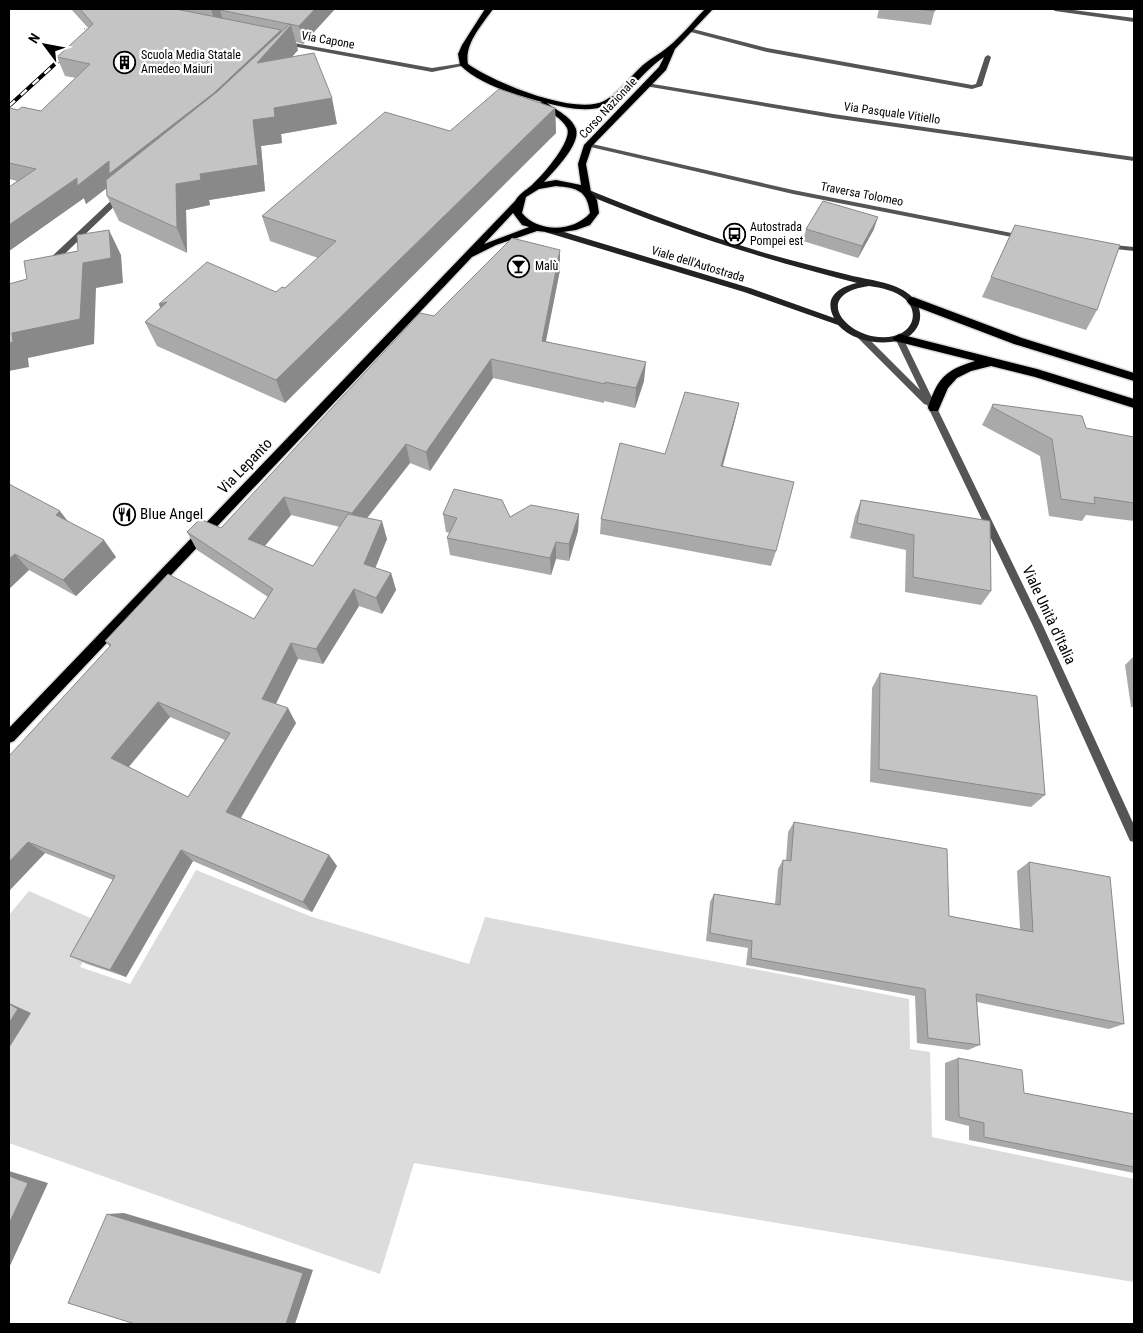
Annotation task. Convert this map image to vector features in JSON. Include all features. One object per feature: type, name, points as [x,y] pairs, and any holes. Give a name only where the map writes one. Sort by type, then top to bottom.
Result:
[{"type":"highway","points":[[913,301],[1018,341],[1134,377]]},
{"type":"highway","points":[[899,338],[1056,379],[1134,404]]},
{"type":"highway","points":[[934,408],[946,379],[958,370],[990,361]]},
{"type":"main road","points":[[489,9],[466,45],[462,54],[464,65],[483,78],[535,98]]},
{"type":"main road","name":"Corso Nazionale","points":[[535,98],[584,106],[606,103],[648,64],[672,48],[709,9]]},
{"type":"main road","name":"Corso Nazionale","points":[[587,192],[582,164],[588,146],[663,68],[672,48]]},
{"type":"main road","name":"Corso Nazionale","points":[[534,188],[564,152],[574,136],[573,131],[566,122],[535,98]]},
{"type":"main road","points":[[544,184],[562,184],[578,187],[587,192],[593,198],[594,213],[589,220],[571,229],[548,230],[536,228],[521,217],[518,210],[518,203],[521,197],[544,184]]},
{"type":"main road","name":"Viale dell'Autostrada","points":[[587,192],[648,218],[729,245],[869,283]]},
{"type":"main road","name":"Via Lepanto","points":[[9,737],[518,203]]},
{"type":"main road","name":"Via Lepanto","points":[[462,260],[493,243],[536,228]]},
{"type":"main road","name":"Viale dell'Autostrada","points":[[548,230],[747,290],[841,324]]},
{"type":"main road","points":[[869,283],[894,288],[913,301],[918,310],[919,318],[916,326],[909,333],[899,338],[887,340],[861,336],[841,324],[835,315],[833,306],[839,293],[857,284],[869,283]]},
{"type":"street","points":[[1055,9],[1134,20]]},
{"type":"street","points":[[689,30],[767,50],[972,87],[979,86],[988,57]]},
{"type":"street","name":"Via Capone","points":[[275,42],[432,70],[464,65]]},
{"type":"street","points":[[287,52],[294,46]]},
{"type":"street","name":"Via Pasquale Vitiello","points":[[647,85],[832,116],[1134,159]]},
{"type":"street","name":"Traversa Tolomeo","points":[[588,146],[793,192],[1030,238]]},
{"type":"street","points":[[44,269],[128,191]]},
{"type":"street","points":[[1095,246],[1134,248]]},
{"type":"street","name":"Viale Unità d'Italia","points":[[861,336],[934,408]]},
{"type":"street","name":"Viale Unità d'Italia","points":[[899,338],[1038,626],[1134,836]]},
{"type":"path","points":[[84,29],[93,30]]},
{"type":"shaded area","points":[[196,870],[312,917],[469,964],[485,917],[909,999],[910,1049],[930,1052],[932,1137],[1134,1179],[1134,1282],[414,1163],[380,1274],[9,1143],[9,915],[29,891],[104,924],[80,967],[130,984]]},
{"type":"building","points":[[80,9],[176,9],[281,30],[214,93],[109,174],[109,161],[77,186],[77,178],[9,225],[9,187],[36,169],[9,163],[9,108],[18,110],[22,107],[41,111],[90,64],[57,57],[93,24]]},
{"type":"building","points":[[315,9],[299,26],[220,10]]},
{"type":"building","points":[[917,9],[935,9],[935,11]]},
{"type":"building","points":[[290,24],[257,63],[314,53],[332,98],[274,108],[275,117],[253,120],[258,165],[200,174],[201,180],[176,184],[177,228],[107,196],[106,180],[218,91]]},
{"type":"building","points":[[499,89],[555,108],[276,380],[145,322],[167,302],[159,304],[207,262],[276,292],[282,287],[285,288],[336,241],[262,216],[385,112],[450,131]]},
{"type":"building","points":[[823,201],[878,217],[862,246],[806,229]]},
{"type":"building","points":[[1015,225],[1120,245],[1097,310],[991,277]]},
{"type":"building","points":[[109,230],[111,258],[83,263],[80,319],[12,333],[13,342],[9,343],[9,284],[27,279],[24,261],[78,251],[77,235]]},
{"type":"building","points":[[512,238],[560,250],[542,341],[646,362],[636,388],[605,382],[605,384],[491,359],[426,452],[406,444],[352,513],[284,497],[248,539],[313,566],[348,514],[382,521],[364,564],[391,573],[376,598],[354,589],[316,649],[291,643],[262,699],[288,708],[226,812],[329,855],[303,902],[181,850],[110,970],[70,956],[115,876],[28,842],[9,862],[9,756],[111,645],[105,641],[168,574],[254,619],[273,589],[187,532],[200,519],[221,528],[420,313],[434,316]],"holes":[[[158,702],[230,733],[188,797],[111,758]]]},
{"type":"building","points":[[685,392],[739,403],[721,466],[794,482],[776,551],[601,519],[620,443],[665,454]]},
{"type":"building","points":[[993,404],[1082,416],[1086,428],[1134,437],[1134,503],[1094,497],[1095,504],[1061,499],[1052,439],[992,407]]},
{"type":"building","points":[[9,484],[60,511],[56,515],[104,540],[63,580],[15,554],[9,559]]},
{"type":"building","points":[[454,489],[502,500],[510,517],[531,505],[579,514],[569,544],[556,542],[550,558],[447,538],[457,518],[443,514]]},
{"type":"building","points":[[861,500],[990,521],[991,591],[913,577],[914,535],[857,523]]},
{"type":"building","points":[[880,673],[1037,696],[1045,795],[879,769]]},
{"type":"building","points":[[794,822],[947,849],[949,916],[1033,932],[1029,862],[1110,877],[1124,1024],[976,994],[980,1045],[928,1038],[925,989],[751,958],[752,941],[710,933],[714,894],[780,905],[783,860],[791,861]]},
{"type":"building","points":[[9,1004],[18,1009],[9,1023]]},
{"type":"building","points":[[958,1058],[1022,1070],[1024,1093],[1134,1114],[1134,1167],[984,1137],[984,1123],[959,1117]]},
{"type":"building","points":[[9,1176],[28,1183],[9,1224]]},
{"type":"building","points":[[107,1214],[303,1273],[286,1324],[135,1324],[68,1303]]},
{"type":"railway","points":[[9,106],[68,52]]},
{"type":"place","name":"Scuola Media Statale Amedeo Maiuri","points":[[125,62]]},
{"type":"place","name":"Autostrada Pompei est","points":[[734,234]]},
{"type":"place","name":"Malù","points":[[519,266]]},
{"type":"place","name":"Blue Angel","points":[[124,514]]}]
